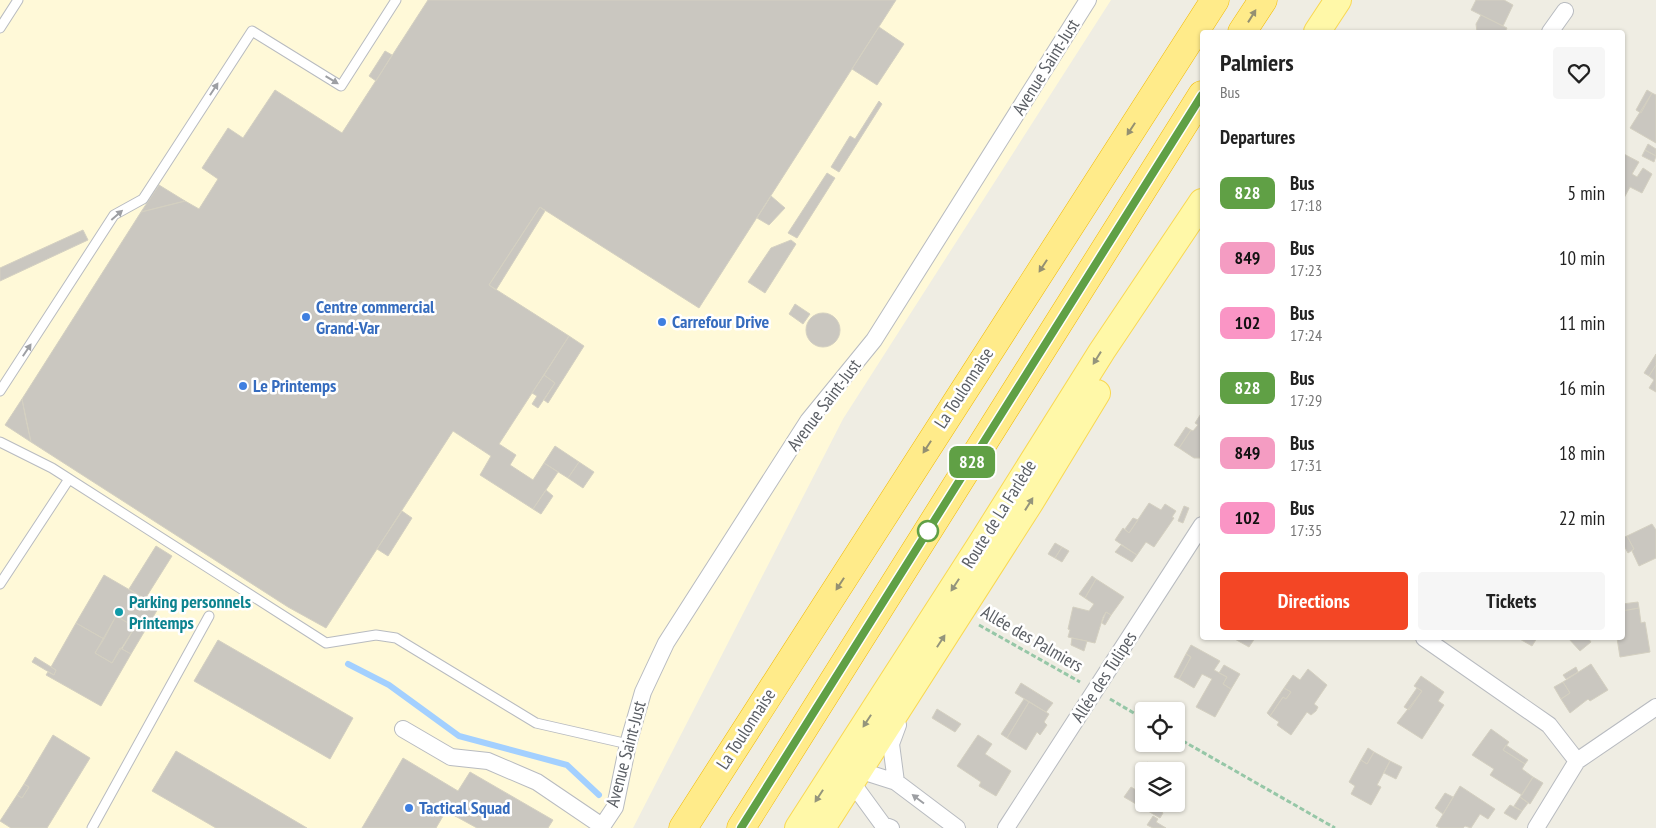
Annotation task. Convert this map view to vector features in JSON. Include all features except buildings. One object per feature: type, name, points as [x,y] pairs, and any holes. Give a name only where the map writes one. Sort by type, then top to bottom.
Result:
[{"type":"highway","points":[[1149,100],[1206,0]]},
{"type":"highway","name":"La Toulonnaise","points":[[683,828],[1215,0]]},
{"type":"highway","points":[[1243,30],[1262,0]]},
{"type":"highway","points":[[741,828],[1200,98]]},
{"type":"main road","points":[[1318,30],[1338,0]]},
{"type":"main road","name":"Route de La Farlède","points":[[822,828],[850,773],[1102,351],[1200,205]]},
{"type":"main road","name":"Route de La Farlède","points":[[798,828],[850,773],[915,682],[1030,503],[1200,221]]},
{"type":"street","name":"Avenue Saint-Just","points":[[602,827],[615,807],[628,744],[643,692],[666,643],[808,421],[874,340],[1088,0]]},
{"type":"street","points":[[1551,30],[1565,11]]},
{"type":"street","name":"Allée des Tulipes","points":[[1006,828],[1200,528]]},
{"type":"street","points":[[1427,640],[1549,725],[1577,761]]},
{"type":"street","points":[[896,782],[891,744],[915,682]]},
{"type":"street","points":[[1536,828],[1577,761],[1656,707]]},
{"type":"street","points":[[403,729],[451,757],[488,761],[537,782],[602,827]]},
{"type":"street","points":[[850,773],[896,782],[957,828]]},
{"type":"street","points":[[850,773],[882,827]]},
{"type":"lane","points":[[0,28],[18,0]]},
{"type":"lane","points":[[0,391],[114,215],[143,199],[252,32],[341,86],[396,0]]},
{"type":"lane","points":[[0,442],[52,468],[326,643],[376,635],[396,638],[536,723],[628,744]]},
{"type":"lane","points":[[0,584],[69,479]]},
{"type":"lane","points":[[92,828],[209,616]]},
{"type":"path","name":"Allée des Palmiers","points":[[959,614],[1135,714]]},
{"type":"path","points":[[1185,742],[1336,828]]},
{"type":"shaded area","points":[[0,0],[1111,0],[843,419],[633,828],[0,828]]},
{"type":"waterway","points":[[348,664],[389,685],[459,736],[567,765],[599,795]]},
{"type":"bus line","name":"828","points":[[741,828],[1200,98]]},
{"type":"place","name":"Centre commercial Grand-Var","points":[[306,317]]},
{"type":"place","name":"Carrefour Drive","points":[[662,322]]},
{"type":"place","name":"Le Printemps","points":[[243,386]]},
{"type":"place","name":"Parking personnels Printemps","points":[[119,612]]},
{"type":"place","name":"Tactical Squad","points":[[409,808]]}]
